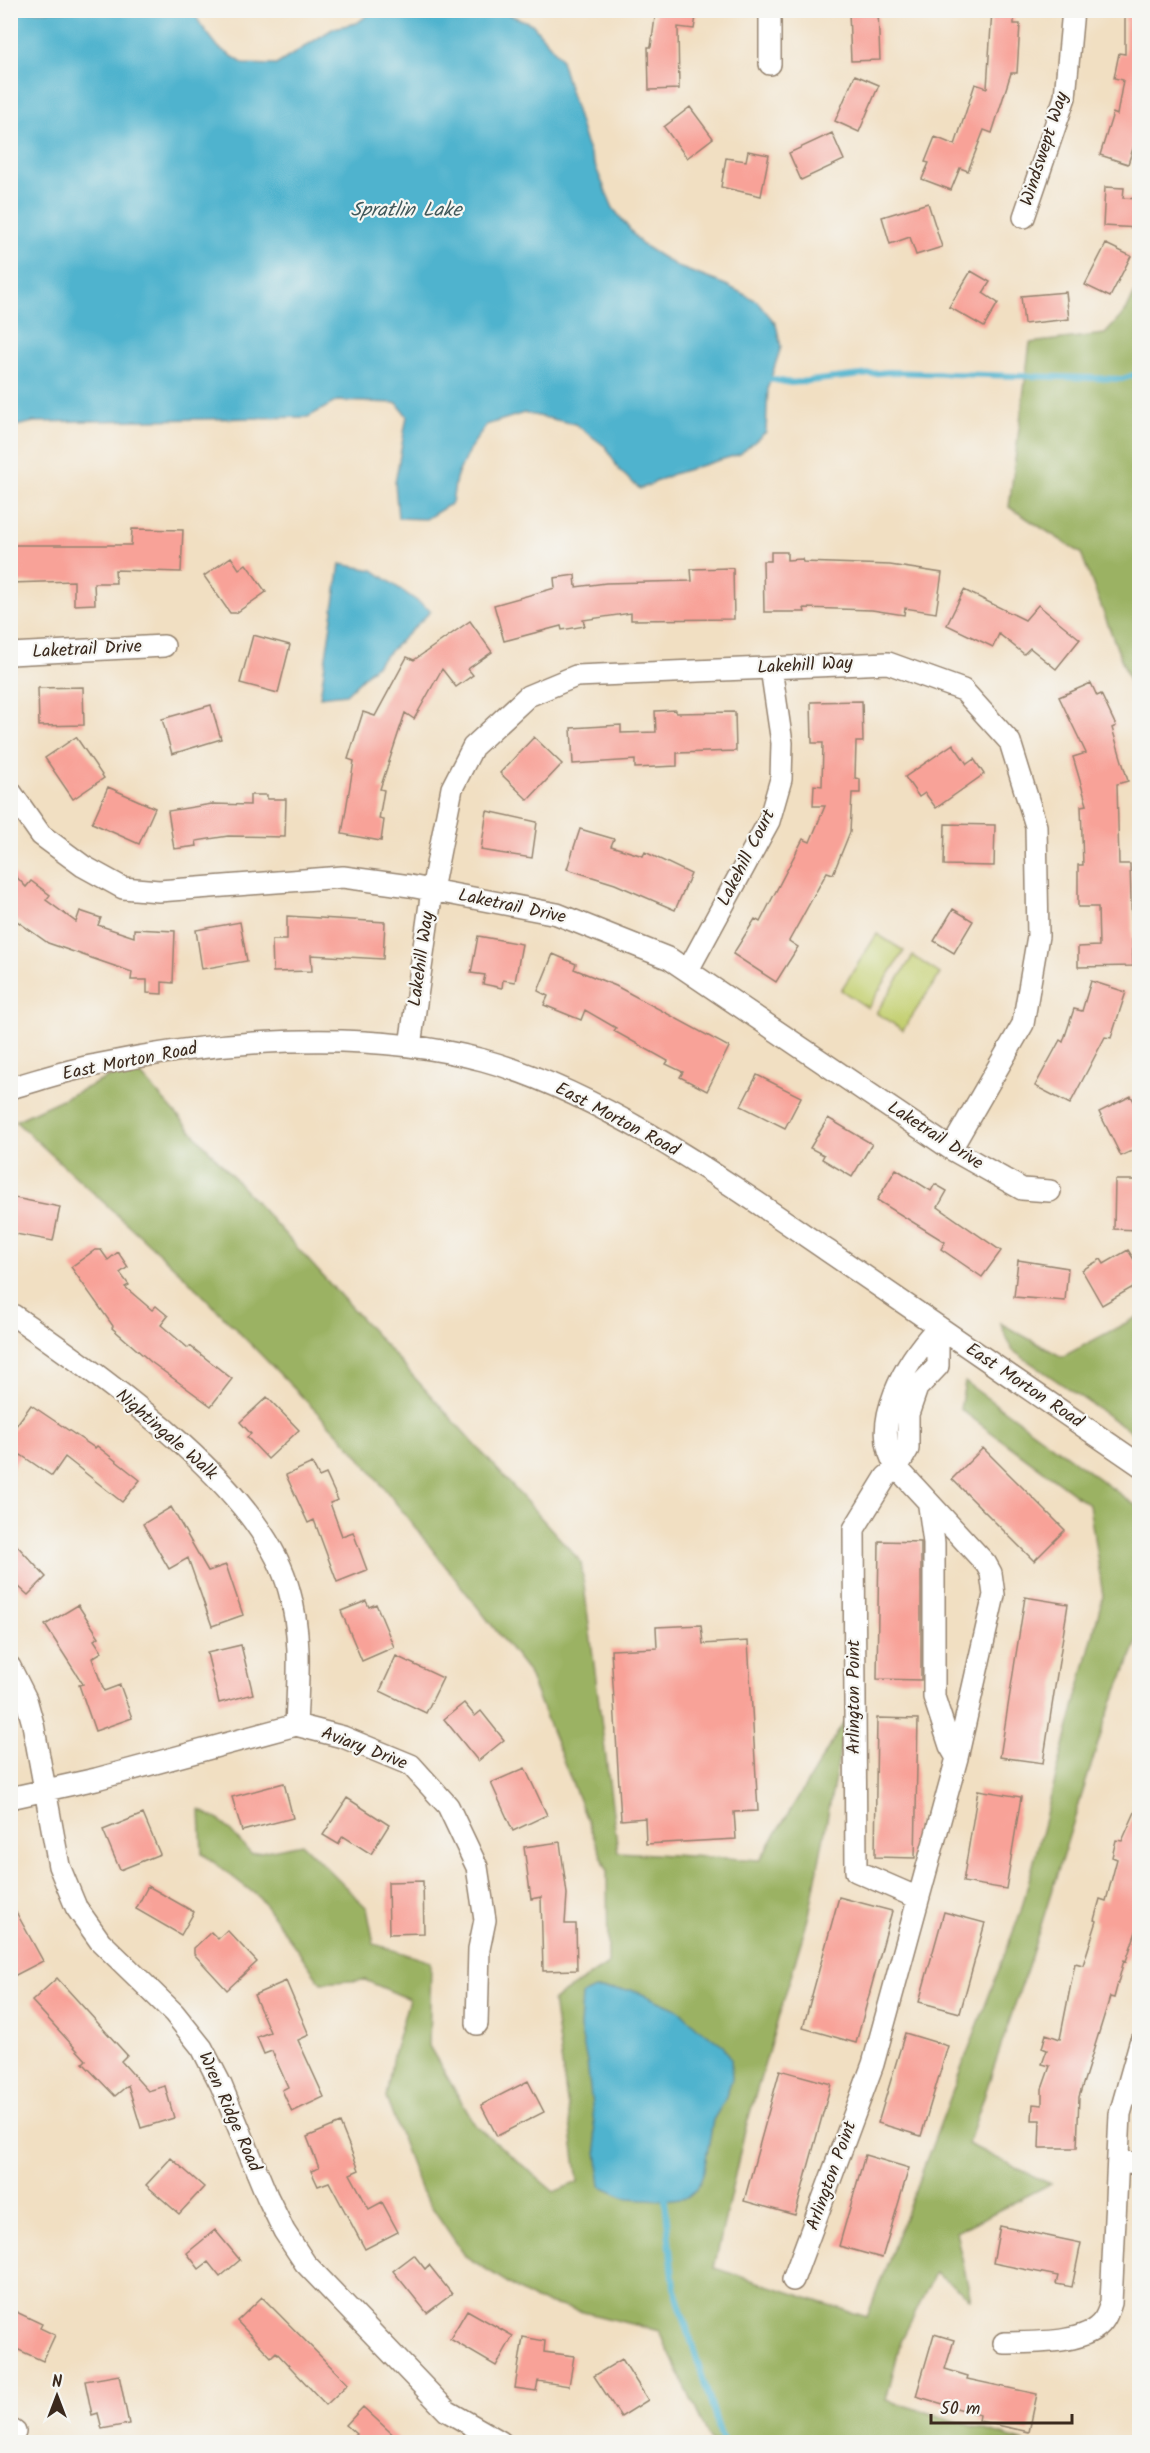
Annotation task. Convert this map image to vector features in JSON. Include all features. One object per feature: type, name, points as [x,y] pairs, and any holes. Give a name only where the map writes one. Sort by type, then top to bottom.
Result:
[{"type":"street","points":[[770,10],[770,64]]},
{"type":"street","name":"Windswept Way","points":[[1024,217],[1065,98],[1073,10]]},
{"type":"street","name":"Laketrail Drive","points":[[10,654],[164,646]]},
{"type":"street","name":"Lakehill Way","points":[[410,1046],[432,890],[452,788],[473,747],[528,696],[576,676],[888,663],[963,690],[1010,742],[1036,826],[1038,936],[1023,1024],[951,1149]]},
{"type":"street","name":"Lakehill Court","points":[[688,970],[769,821],[781,779],[782,743],[771,668]]},
{"type":"street","name":"Laketrail Drive","points":[[10,791],[41,835],[83,866],[123,888],[159,891],[343,877],[432,890],[557,914],[670,958],[951,1149],[1022,1189],[1050,1191]]},
{"type":"street","name":"East Morton Road","points":[[10,1088],[94,1065],[189,1048],[300,1041],[410,1046],[483,1060],[523,1072],[572,1094],[672,1148],[1140,1465]]},
{"type":"street","name":"Nightingale Walk","points":[[13,1315],[113,1388],[191,1452],[242,1505],[271,1544],[289,1589],[300,1652],[296,1725]]},
{"type":"street","name":"Arlington Point","points":[[793,2280],[873,2064],[957,1758],[994,1586],[986,1564],[959,1532],[929,1506],[897,1468],[889,1457],[886,1443],[891,1402],[902,1376],[917,1349],[939,1327]]},
{"type":"street","name":"Arlington Point","points":[[897,1468],[886,1478],[854,1529],[854,1859],[856,1871],[918,1898]]},
{"type":"street","points":[[929,1506],[934,1543],[934,1697],[950,1746],[957,1758]]},
{"type":"street","name":"Wren Ridge Road","points":[[10,1667],[31,1716],[59,1866],[76,1907],[100,1941],[174,2013],[202,2048],[221,2085],[267,2196],[284,2231],[305,2263],[447,2411],[501,2442]]},
{"type":"street","name":"Aviary Drive","points":[[10,1798],[45,1792],[296,1725],[343,1737],[411,1765],[448,1806],[477,1867],[485,1920],[479,1949],[477,2024]]},
{"type":"street","points":[[1004,2343],[1059,2340],[1085,2334],[1102,2322],[1111,2303],[1120,2114],[1140,2043]]},
{"type":"street","points":[[1118,2161],[1140,2163]]},
{"type":"green space","points":[[1139,284],[1139,749],[1132,688],[1081,553],[1009,507],[1030,343],[1105,334],[1126,311]]},
{"type":"green space","points":[[877,934],[904,951],[868,1008],[841,990]]},
{"type":"green space","points":[[913,956],[940,974],[903,1030],[876,1013]]},
{"type":"green space","points":[[133,1066],[581,1562],[618,1852],[760,1860],[846,1719],[809,1915],[745,2130],[714,2268],[867,2317],[1021,1911],[1103,1596],[1089,1505],[960,1409],[965,1382],[1139,1508],[1139,1637],[1106,1718],[1030,1960],[968,2144],[1050,2184],[956,2232],[971,2299],[935,2273],[901,2341],[886,2400],[1025,2442],[711,2442],[659,2331],[535,2300],[465,2256],[421,2191],[386,2098],[393,2055],[409,1999],[365,1980],[321,1983],[260,1898],[202,1853],[200,1810],[222,1822],[251,1854],[302,1844],[367,1908],[374,1944],[431,1962],[429,2046],[475,2125],[554,2192],[578,2182],[553,2000],[608,1964],[607,1870],[527,1670],[355,1451],[185,1277],[15,1121]]},
{"type":"green space","points":[[1139,1316],[1139,1437],[1012,1350],[1000,1323],[1062,1357]]},
{"type":"water","name":"Spratlin Lake","points":[[10,11],[193,11],[219,48],[244,64],[276,65],[334,28],[357,23],[373,11],[500,11],[532,24],[560,57],[586,144],[613,208],[641,244],[678,267],[726,285],[757,301],[776,324],[781,347],[768,387],[766,432],[740,454],[673,474],[640,489],[619,470],[606,447],[575,424],[524,413],[486,425],[469,450],[456,478],[452,503],[426,519],[398,518],[395,483],[407,416],[397,403],[337,401],[308,417],[34,422],[11,427]]},
{"type":"water","points":[[340,564],[373,570],[431,611],[346,694],[320,697]]},
{"type":"water","points":[[595,1989],[633,1990],[679,2010],[697,2027],[723,2045],[731,2059],[732,2079],[724,2102],[713,2120],[704,2171],[697,2189],[687,2197],[665,2200],[628,2198],[601,2186],[587,2062],[580,2028],[582,1995]]},
{"type":"building","points":[[656,10],[697,10],[694,29],[678,27],[679,89],[649,90],[648,47],[651,47]]},
{"type":"building","points":[[992,10],[1014,10],[1014,24],[1020,24],[1017,73],[1011,73],[992,133],[984,130],[968,171],[960,168],[951,190],[922,179],[929,163],[925,162],[935,137],[955,145],[975,84],[987,88]]},
{"type":"building","points":[[1125,10],[1140,10],[1140,127],[1128,164],[1100,155],[1113,113],[1117,115],[1123,80],[1114,78],[1119,53],[1125,54]]},
{"type":"building","points":[[878,11],[880,60],[851,61],[849,12]]},
{"type":"building","points":[[855,75],[879,85],[859,132],[835,121]]},
{"type":"building","points":[[690,107],[713,138],[687,158],[664,127]]},
{"type":"building","points":[[832,133],[844,160],[801,180],[789,153]]},
{"type":"building","points":[[748,151],[769,155],[761,196],[721,187],[726,158],[746,161]]},
{"type":"building","points":[[1105,187],[1124,188],[1123,198],[1140,199],[1140,228],[1103,226]]},
{"type":"building","points":[[928,203],[942,247],[916,255],[910,237],[890,244],[882,217]]},
{"type":"building","points":[[1106,244],[1131,256],[1110,297],[1085,285]]},
{"type":"building","points":[[971,271],[990,282],[983,293],[998,303],[984,327],[949,307]]},
{"type":"building","points":[[1066,292],[1069,319],[1024,324],[1021,296]]},
{"type":"building","points":[[132,529],[183,530],[181,572],[115,570],[116,583],[94,583],[95,604],[74,605],[74,581],[10,583],[10,545],[131,545]]},
{"type":"building","points":[[771,552],[787,552],[787,560],[802,559],[803,562],[890,565],[942,573],[936,613],[905,608],[904,615],[872,610],[804,608],[805,612],[764,612],[763,561],[771,561]]},
{"type":"building","points":[[231,557],[239,569],[246,564],[266,592],[236,613],[230,613],[204,576]]},
{"type":"building","points":[[733,568],[734,619],[631,620],[631,613],[583,620],[585,626],[562,630],[561,626],[504,641],[494,605],[555,588],[554,578],[575,575],[576,587],[606,583],[692,581],[691,569]]},
{"type":"building","points":[[964,590],[1025,620],[1038,605],[1080,639],[1056,669],[1030,648],[1024,654],[999,634],[993,647],[947,625]]},
{"type":"building","points":[[470,621],[492,652],[468,669],[473,675],[456,687],[442,669],[414,719],[405,713],[380,789],[384,790],[379,819],[384,820],[381,841],[342,834],[354,761],[348,759],[363,712],[375,716],[407,657],[414,660]]},
{"type":"building","points":[[253,635],[290,645],[278,693],[240,683]]},
{"type":"building","points":[[1091,683],[1097,696],[1101,694],[1116,726],[1112,728],[1128,781],[1117,784],[1119,864],[1130,864],[1133,966],[1078,967],[1078,947],[1099,946],[1098,907],[1078,907],[1078,865],[1083,865],[1081,806],[1087,805],[1073,757],[1086,753],[1059,697]]},
{"type":"building","points":[[83,687],[84,725],[39,726],[38,688]]},
{"type":"building","points":[[862,701],[863,742],[856,742],[855,778],[860,779],[860,793],[852,793],[850,832],[833,874],[827,872],[789,941],[798,947],[776,982],[733,954],[755,919],[760,922],[803,839],[810,842],[825,806],[813,806],[814,785],[822,786],[823,743],[812,743],[811,702]]},
{"type":"building","points":[[211,705],[221,739],[172,754],[162,719]]},
{"type":"building","points":[[676,710],[676,713],[735,712],[736,751],[677,753],[677,766],[635,768],[635,760],[573,764],[571,728],[621,725],[621,733],[656,732],[655,711]]},
{"type":"building","points":[[76,737],[104,778],[73,799],[45,758]]},
{"type":"building","points":[[534,737],[562,764],[528,800],[500,773]]},
{"type":"building","points":[[953,744],[967,764],[974,759],[984,774],[936,808],[925,793],[919,797],[905,777]]},
{"type":"building","points":[[108,787],[155,808],[139,844],[92,823]]},
{"type":"building","points":[[250,795],[267,795],[267,799],[286,799],[285,837],[228,836],[196,841],[197,846],[174,849],[168,811],[212,804],[250,805]]},
{"type":"building","points":[[487,811],[537,822],[532,858],[481,850]]},
{"type":"building","points":[[945,824],[995,825],[994,866],[944,865]]},
{"type":"building","points":[[580,829],[614,839],[611,846],[643,856],[645,852],[691,874],[675,910],[615,884],[567,869]]},
{"type":"building","points":[[10,870],[26,887],[31,881],[50,895],[46,900],[76,922],[80,911],[101,918],[98,925],[134,937],[134,929],[175,931],[173,983],[162,982],[162,994],[147,993],[147,980],[131,980],[132,972],[48,943],[10,916]]},
{"type":"building","points":[[953,909],[973,921],[954,953],[934,941]]},
{"type":"building","points":[[287,916],[385,922],[383,959],[311,955],[312,971],[273,972],[272,940],[287,940]]},
{"type":"building","points":[[240,922],[247,961],[202,969],[196,930]]},
{"type":"building","points":[[478,936],[522,944],[515,982],[503,980],[502,988],[483,984],[485,975],[471,973]]},
{"type":"building","points":[[553,954],[576,964],[574,969],[616,986],[729,1047],[707,1091],[680,1077],[683,1072],[666,1064],[668,1061],[614,1031],[616,1028],[585,1010],[581,1020],[544,1005],[548,996],[538,991]]},
{"type":"building","points":[[1091,981],[1126,992],[1111,1038],[1105,1037],[1070,1104],[1035,1086],[1060,1040],[1063,1042],[1074,1009],[1082,1011]]},
{"type":"building","points":[[757,1075],[801,1097],[785,1128],[741,1106]]},
{"type":"building","points":[[1131,1096],[1140,1112],[1140,1147],[1121,1156],[1099,1112]]},
{"type":"building","points":[[828,1118],[872,1144],[852,1177],[822,1159],[824,1155],[810,1148]]},
{"type":"building","points":[[896,1169],[931,1191],[935,1184],[947,1191],[938,1207],[1001,1251],[982,1277],[941,1249],[945,1242],[877,1200]]},
{"type":"building","points":[[1115,1180],[1140,1180],[1140,1230],[1114,1229]]},
{"type":"building","points":[[10,1197],[60,1207],[53,1241],[10,1233]]},
{"type":"building","points":[[95,1250],[101,1250],[108,1260],[118,1252],[128,1267],[120,1273],[129,1285],[125,1287],[152,1310],[156,1306],[168,1316],[161,1325],[188,1348],[190,1346],[232,1379],[211,1406],[151,1362],[112,1328],[113,1326],[71,1267]]},
{"type":"building","points":[[1128,1250],[1140,1269],[1140,1283],[1102,1305],[1082,1270],[1101,1259],[1104,1264]]},
{"type":"building","points":[[1018,1260],[1068,1268],[1065,1301],[1014,1297]]},
{"type":"building","points":[[267,1397],[299,1430],[268,1459],[247,1437],[251,1434],[240,1422]]},
{"type":"building","points":[[31,1405],[95,1448],[97,1446],[140,1480],[122,1502],[65,1457],[52,1476],[21,1455],[10,1471],[10,1434]]},
{"type":"building","points":[[983,1448],[1065,1530],[1034,1561],[952,1479]]},
{"type":"building","points":[[312,1463],[319,1477],[326,1474],[338,1500],[330,1503],[342,1536],[353,1532],[367,1570],[337,1582],[314,1520],[308,1523],[286,1475]]},
{"type":"building","points":[[171,1507],[208,1571],[226,1565],[243,1615],[212,1626],[188,1558],[169,1569],[143,1524]]},
{"type":"building","points":[[10,1538],[46,1577],[28,1595],[10,1579]]},
{"type":"building","points":[[879,1541],[921,1542],[921,1680],[877,1679]]},
{"type":"building","points":[[1025,1597],[1068,1604],[1043,1763],[1000,1757]]},
{"type":"building","points":[[366,1601],[369,1607],[376,1604],[394,1647],[362,1661],[341,1611]]},
{"type":"building","points":[[78,1605],[99,1637],[94,1640],[102,1652],[92,1658],[104,1691],[120,1685],[132,1718],[95,1731],[79,1685],[83,1684],[45,1625]]},
{"type":"building","points":[[701,1625],[703,1644],[748,1641],[758,1811],[734,1812],[736,1839],[646,1844],[645,1818],[621,1820],[611,1650],[657,1648],[656,1627]]},
{"type":"building","points":[[241,1645],[253,1694],[219,1703],[207,1653]]},
{"type":"building","points":[[396,1656],[443,1678],[426,1713],[380,1691]]},
{"type":"building","points":[[464,1703],[475,1716],[481,1711],[504,1740],[478,1761],[444,1719]]},
{"type":"building","points":[[877,1718],[918,1719],[915,1858],[875,1857]]},
{"type":"building","points":[[525,1768],[547,1815],[513,1831],[491,1783]]},
{"type":"building","points":[[284,1783],[293,1818],[242,1831],[232,1797]]},
{"type":"building","points":[[978,1790],[1021,1797],[1006,1889],[963,1882]]},
{"type":"building","points":[[347,1798],[389,1825],[371,1854],[343,1836],[338,1844],[323,1835]]},
{"type":"building","points":[[1140,1801],[1140,1920],[1126,1961],[1124,1960],[1114,1998],[1110,1997],[1079,2097],[1077,2148],[1039,2148],[1040,2120],[1032,2120],[1033,2104],[1042,2105],[1042,2089],[1050,2066],[1042,2064],[1047,2050],[1042,2048],[1046,2034],[1060,2039],[1075,1963],[1083,1965],[1097,1921],[1094,1920],[1100,1899],[1106,1901],[1117,1859],[1112,1857],[1116,1840],[1122,1841]]},
{"type":"building","points":[[143,1814],[160,1854],[120,1870],[103,1830]]},
{"type":"building","points":[[560,1842],[567,1894],[565,1924],[576,1924],[577,1970],[543,1971],[541,1897],[531,1899],[524,1847]]},
{"type":"building","points":[[423,1881],[424,1933],[389,1934],[388,1882]]},
{"type":"building","points":[[148,1886],[194,1912],[181,1935],[136,1909]]},
{"type":"building","points":[[839,1897],[892,1911],[856,2043],[803,2028]]},
{"type":"building","points":[[10,1901],[43,1961],[10,1978]]},
{"type":"building","points":[[944,1912],[985,1923],[960,2013],[919,2002]]},
{"type":"building","points":[[227,1930],[257,1962],[227,1990],[194,1954],[194,1948],[211,1932],[218,1939]]},
{"type":"building","points":[[57,1978],[127,2055],[121,2061],[148,2091],[165,2086],[174,2118],[141,2128],[128,2085],[115,2096],[83,2063],[86,2060],[32,2001]]},
{"type":"building","points":[[286,1981],[309,2035],[298,2040],[324,2097],[292,2112],[282,2090],[288,2087],[272,2051],[264,2054],[257,2037],[270,2032],[254,1995]]},
{"type":"building","points":[[905,2033],[948,2046],[921,2136],[878,2123]]},
{"type":"building","points":[[780,2070],[831,2084],[795,2215],[744,2201]]},
{"type":"building","points":[[528,2081],[544,2112],[497,2136],[481,2105]]},
{"type":"building","points":[[340,2123],[359,2170],[350,2174],[369,2209],[382,2202],[398,2232],[365,2249],[329,2182],[318,2186],[311,2171],[319,2168],[307,2137]]},
{"type":"building","points":[[865,2155],[909,2168],[882,2258],[839,2246]]},
{"type":"building","points":[[171,2158],[204,2187],[179,2214],[146,2185]]},
{"type":"building","points":[[1000,2226],[1081,2243],[1072,2287],[1056,2284],[1058,2276],[993,2263]]},
{"type":"building","points":[[215,2230],[240,2260],[220,2277],[208,2262],[199,2269],[187,2253]]},
{"type":"building","points":[[414,2255],[425,2269],[429,2265],[452,2294],[427,2313],[393,2271]]},
{"type":"building","points":[[262,2297],[348,2384],[326,2405],[276,2352],[271,2357],[237,2321]]},
{"type":"building","points":[[10,2309],[42,2324],[40,2328],[55,2335],[43,2361],[10,2346]]},
{"type":"building","points":[[467,2310],[513,2336],[496,2366],[450,2339]]},
{"type":"building","points":[[934,2334],[954,2340],[945,2369],[968,2376],[967,2379],[1037,2394],[1029,2432],[979,2421],[980,2415],[916,2396]]},
{"type":"building","points":[[523,2337],[545,2341],[544,2352],[574,2356],[569,2386],[538,2381],[536,2391],[515,2388]]},
{"type":"building","points":[[622,2359],[648,2400],[621,2417],[594,2376]]},
{"type":"building","points":[[119,2375],[129,2424],[102,2429],[98,2413],[92,2415],[85,2381]]},
{"type":"building","points":[[363,2407],[401,2442],[348,2442],[356,2434],[346,2425]]},
{"type":"waterway","points":[[770,379],[791,383],[888,372],[1122,379],[1140,373]]},
{"type":"waterway","points":[[665,2200],[674,2287],[723,2442]]}]
